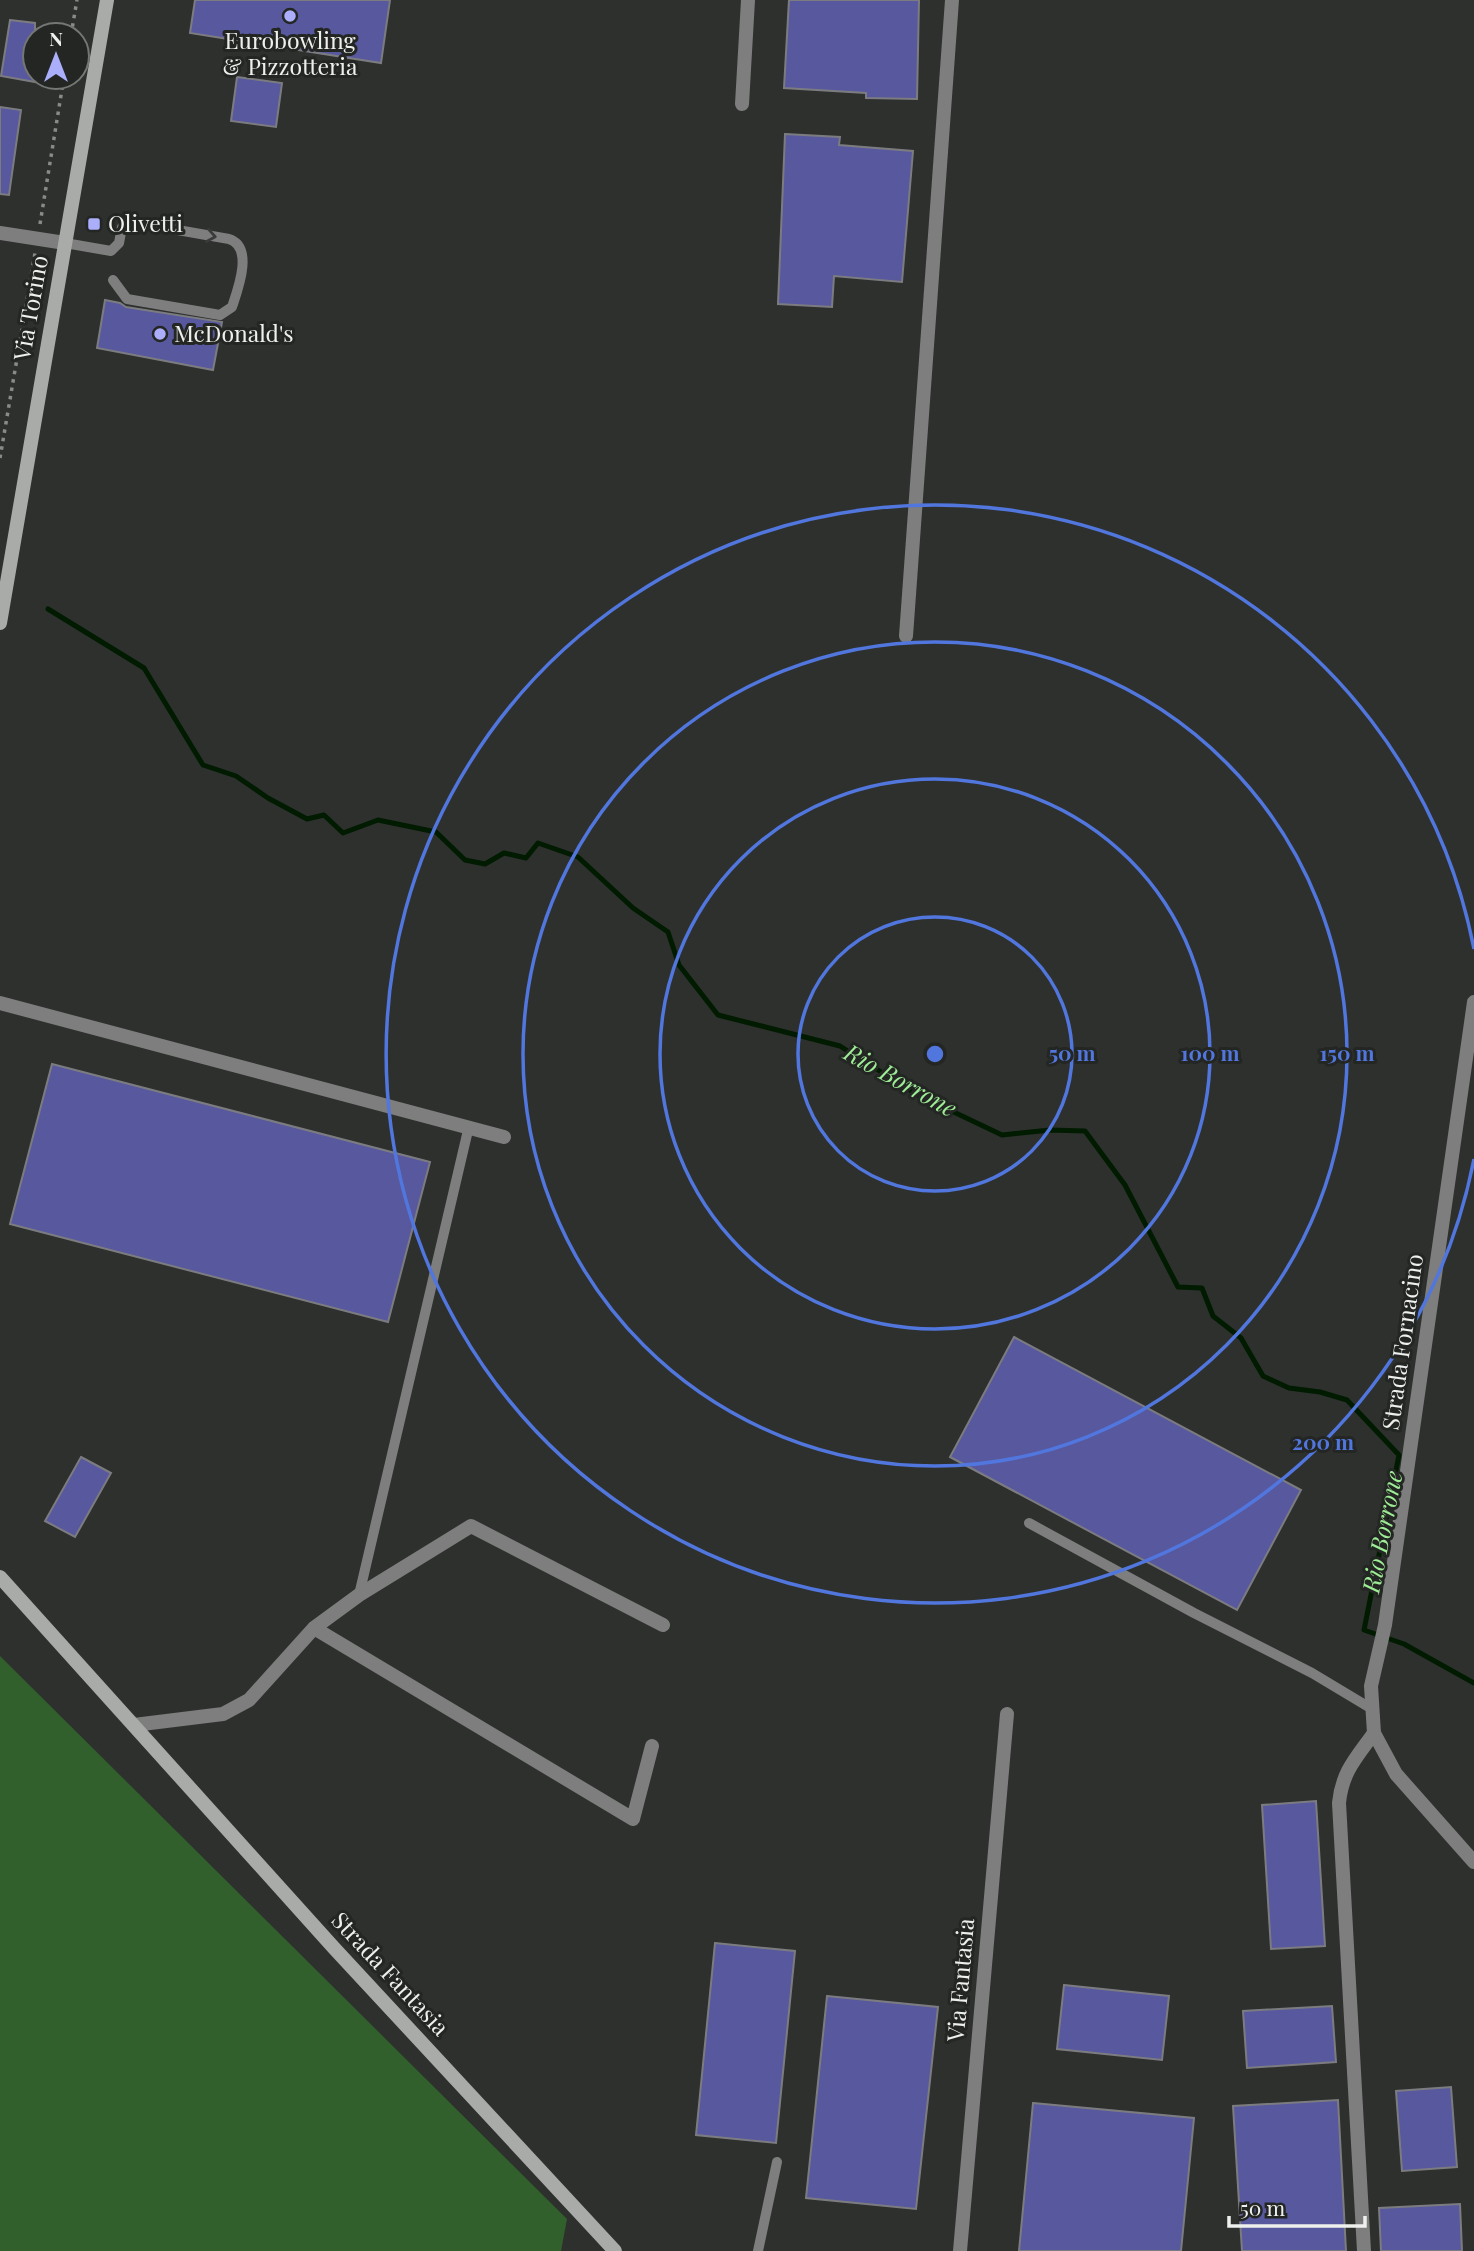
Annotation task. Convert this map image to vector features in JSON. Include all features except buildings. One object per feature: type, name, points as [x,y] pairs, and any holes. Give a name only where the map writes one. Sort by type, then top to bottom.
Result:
[{"type":"street","name":"Via Torino","points":[[0,623],[107,0]]},
{"type":"street","points":[[742,104],[748,0]]},
{"type":"street","points":[[906,636],[952,0]]},
{"type":"street","points":[[0,233],[65,243]]},
{"type":"street","name":"Strada Fornacino","points":[[1474,1002],[1385,1625],[1371,1686],[1374,1733],[1396,1774],[1474,1863]]},
{"type":"street","points":[[0,1003],[504,1137]]},
{"type":"street","points":[[134,1726],[223,1714],[249,1700],[314,1628],[359,1595],[471,1526],[663,1625]]},
{"type":"street","name":"Strada Fantasia","points":[[0,1577],[334,1948],[615,2251]]},
{"type":"street","points":[[314,1628],[633,1819],[652,1746]]},
{"type":"street","name":"Via Fantasia","points":[[960,2251],[1007,1714]]},
{"type":"street","points":[[1364,2251],[1339,1803],[1346,1771],[1374,1733]]},
{"type":"lane","points":[[65,243],[111,251],[119,243],[122,227],[132,222],[229,239],[239,243],[243,252],[233,304],[231,309],[220,315],[127,299],[113,280]]},
{"type":"lane","points":[[359,1595],[469,1126]]},
{"type":"lane","points":[[1029,1523],[1194,1613],[1312,1673],[1372,1709]]},
{"type":"lane","points":[[758,2251],[777,2162]]},
{"type":"path","points":[[73,21],[77,0]]},
{"type":"path","points":[[0,458],[62,91]]},
{"type":"green space","points":[[0,1656],[567,2219],[561,2251],[0,2251]]},
{"type":"waterway","name":"Rio Borrone","points":[[48,609],[144,668],[203,765],[236,776],[268,798],[307,819],[324,815],[343,833],[378,820],[436,832],[465,860],[485,864],[504,853],[526,858],[538,843],[578,857],[633,908],[668,932],[679,965],[718,1015],[840,1046],[916,1094],[1002,1135],[1050,1130],[1085,1131],[1125,1185],[1178,1287],[1202,1288],[1213,1316],[1241,1338],[1263,1376],[1289,1388],[1320,1392],[1347,1400],[1399,1455],[1364,1630],[1404,1644],[1474,1683]]},
{"type":"place","name":"Eurobowling & Pizzotteria","points":[[290,16]]},
{"type":"place","name":"Olivetti","points":[[94,224]]},
{"type":"place","name":"McDonald's","points":[[160,334]]}]
